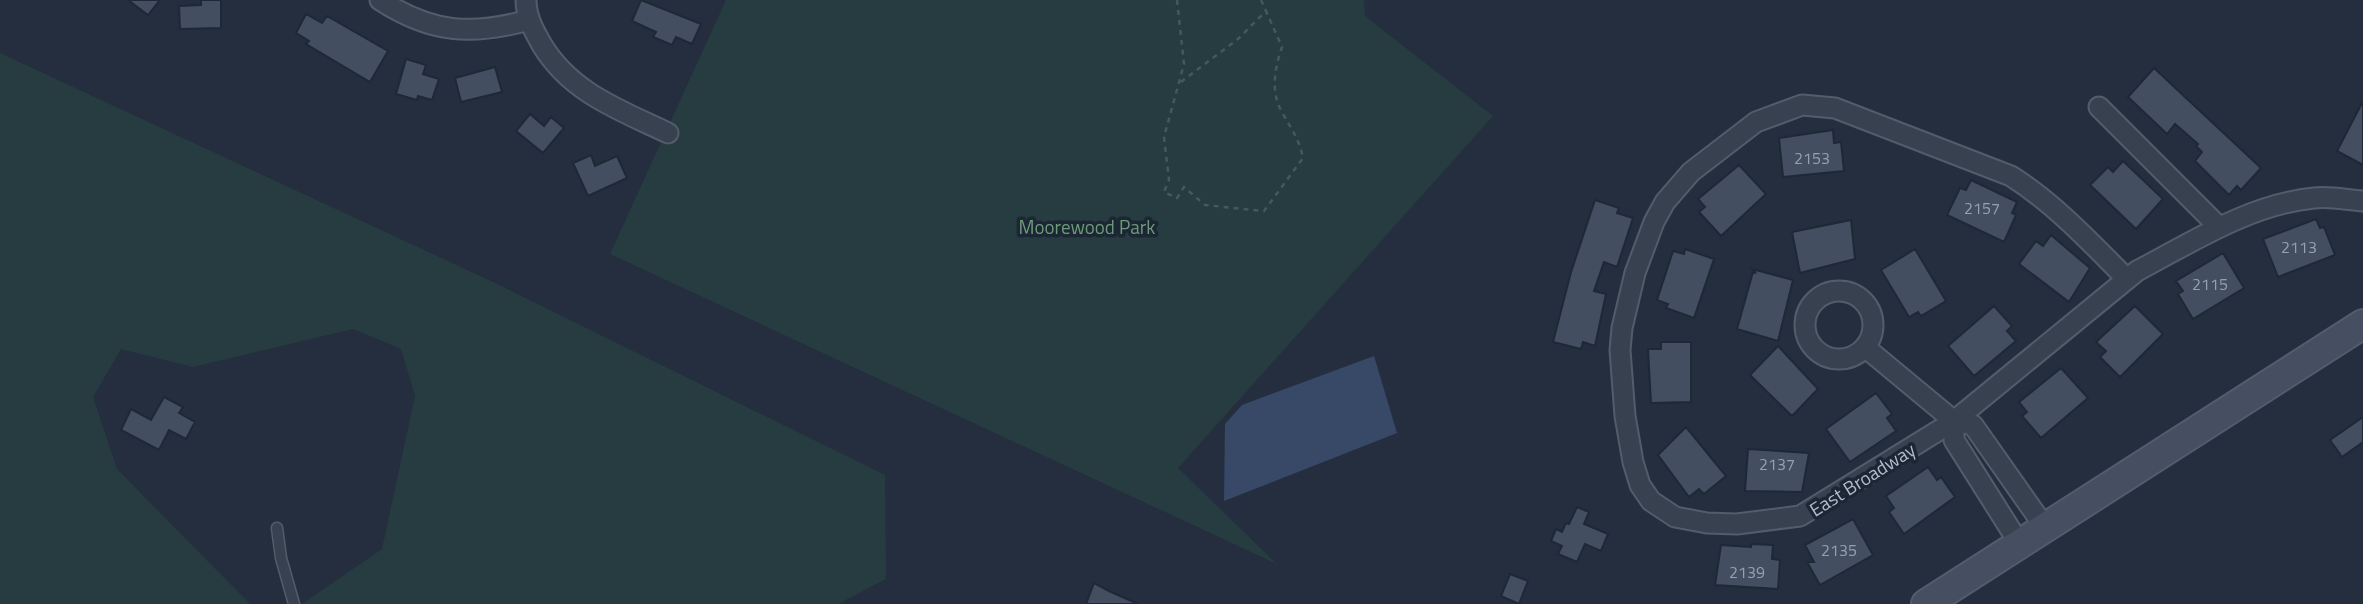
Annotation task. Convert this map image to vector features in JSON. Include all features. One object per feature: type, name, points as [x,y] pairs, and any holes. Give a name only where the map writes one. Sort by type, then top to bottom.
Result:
[{"type":"main road","points":[[1926,604],[2363,324]]},
{"type":"street","points":[[380,0],[413,20],[441,28],[472,30],[529,20]]},
{"type":"street","points":[[526,0],[529,20],[548,54],[580,89],[668,133]]},
{"type":"street","name":"East Broadway","points":[[2127,279],[2070,221],[2036,192],[2011,176],[1835,108],[1802,105],[1769,115],[1734,137],[1674,189],[1654,222],[1635,274],[1620,350],[1633,462],[1640,485],[1657,508],[1675,517],[1707,523],[1737,524],[1800,516],[1954,421],[2137,271],[2219,227],[2311,198],[2363,201]]},
{"type":"street","points":[[2099,107],[2219,227]]},
{"type":"street","points":[[1866,348],[1954,421],[1973,425],[2044,526]]},
{"type":"street","points":[[1954,421],[1954,440],[2019,544]]},
{"type":"lane","points":[[277,527],[281,558],[293,604]]},
{"type":"path","points":[[1177,0],[1184,64],[1164,137],[1169,180],[1164,192],[1177,198],[1184,187],[1205,205],[1264,211],[1303,158],[1294,129],[1280,110],[1273,72],[1282,47],[1261,0]]},
{"type":"path","points":[[1181,82],[1238,39],[1266,11]]},
{"type":"green space","name":"Moorewood Park","points":[[726,0],[1364,0],[1365,16],[1493,116],[1178,468],[1277,564],[610,254]]},
{"type":"green space","points":[[0,53],[493,282],[885,475],[886,579],[838,604],[302,604],[382,549],[415,396],[401,349],[353,329],[193,367],[121,349],[93,397],[117,469],[250,604],[0,604]]},
{"type":"water","points":[[1374,356],[1397,433],[1224,501],[1225,424],[1242,405]]},
{"type":"building","points":[[128,0],[160,0],[148,15]]},
{"type":"building","points":[[201,0],[221,0],[221,28],[180,29],[179,6],[201,5]]},
{"type":"building","points":[[641,0],[701,24],[692,44],[676,37],[672,45],[653,37],[656,32],[632,21]]},
{"type":"building","points":[[306,14],[322,23],[327,16],[388,51],[370,82],[306,44],[309,41],[296,33]]},
{"type":"building","points":[[406,59],[426,65],[423,74],[439,79],[432,100],[418,96],[417,100],[396,94]]},
{"type":"building","points":[[495,67],[502,92],[461,102],[455,78]]},
{"type":"building","points":[[2154,68],[2261,168],[2241,190],[2237,186],[2229,195],[2195,161],[2202,152],[2196,146],[2198,144],[2175,124],[2167,134],[2128,97]]},
{"type":"building","points":[[2363,101],[2363,165],[2337,151]]},
{"type":"building","points":[[530,114],[544,126],[551,117],[564,128],[543,153],[516,131]]},
{"type":"building","points":[[1833,130],[1834,143],[1841,142],[1844,171],[1783,177],[1779,138]]},
{"type":"building","points":[[591,155],[595,166],[617,156],[627,178],[588,196],[573,163]]},
{"type":"building","points":[[2123,161],[2163,199],[2136,229],[2090,185],[2108,167],[2113,172]]},
{"type":"building","points":[[1739,165],[1766,194],[1721,236],[1699,212],[1705,207],[1698,199]]},
{"type":"building","points":[[1971,180],[2017,202],[2012,213],[2016,215],[2004,242],[1947,215],[1960,188],[1966,190]]},
{"type":"building","points":[[1595,200],[1619,208],[1617,213],[1633,218],[1617,267],[1604,262],[1594,291],[1606,294],[1595,346],[1583,342],[1581,349],[1553,342],[1571,272]]},
{"type":"building","points":[[2316,219],[2320,228],[2324,227],[2335,255],[2278,277],[2263,239]]},
{"type":"building","points":[[1851,220],[1855,259],[1800,273],[1792,232]]},
{"type":"building","points":[[2051,235],[2090,268],[2069,302],[2019,264],[2036,241],[2043,246]]},
{"type":"building","points":[[1685,249],[1714,259],[1694,318],[1666,308],[1668,304],[1657,300],[1673,251],[1684,254]]},
{"type":"building","points":[[1915,249],[1946,301],[1921,316],[1918,312],[1909,317],[1881,270]]},
{"type":"building","points":[[2223,253],[2244,288],[2193,319],[2178,294],[2183,291],[2176,281]]},
{"type":"building","points":[[1752,269],[1793,280],[1778,341],[1737,329],[1753,272],[1756,273]]},
{"type":"building","points":[[1994,306],[2012,326],[2007,331],[2016,341],[1974,376],[1948,346]]},
{"type":"building","points":[[2135,306],[2163,334],[2120,377],[2100,357],[2106,351],[2096,342]]},
{"type":"building","points":[[1661,342],[1691,342],[1691,402],[1651,403],[1648,349],[1661,349]]},
{"type":"building","points":[[1778,346],[1818,389],[1792,416],[1750,375]]},
{"type":"building","points":[[2061,368],[2088,398],[2041,438],[2022,416],[2027,412],[2019,402]]},
{"type":"building","points":[[1876,393],[1892,414],[1887,418],[1896,431],[1850,462],[1826,429]]},
{"type":"building","points":[[164,397],[183,407],[179,413],[195,422],[186,439],[169,430],[159,450],[121,430],[131,409],[151,420]]},
{"type":"building","points":[[2363,417],[2363,442],[2342,457],[2330,440]]},
{"type":"building","points":[[1686,427],[1726,476],[1704,494],[1699,489],[1689,497],[1658,455]]},
{"type":"building","points":[[1748,449],[1809,453],[1802,492],[1745,491]]},
{"type":"building","points":[[1928,467],[1937,480],[1941,477],[1955,497],[1904,534],[1889,512],[1894,508],[1886,496]]},
{"type":"building","points":[[1577,507],[1589,512],[1584,524],[1608,534],[1601,551],[1585,544],[1577,562],[1558,554],[1562,546],[1551,541],[1556,529],[1562,532],[1566,523],[1569,524]]},
{"type":"building","points":[[1853,519],[1873,555],[1820,585],[1807,562],[1814,562],[1805,545]]},
{"type":"building","points":[[1751,544],[1773,545],[1772,559],[1780,560],[1778,589],[1715,585],[1721,545],[1751,547]]},
{"type":"building","points":[[1510,574],[1528,581],[1519,604],[1501,596]]},
{"type":"building","points":[[1094,583],[1109,591],[1138,604],[1086,604]]}]
